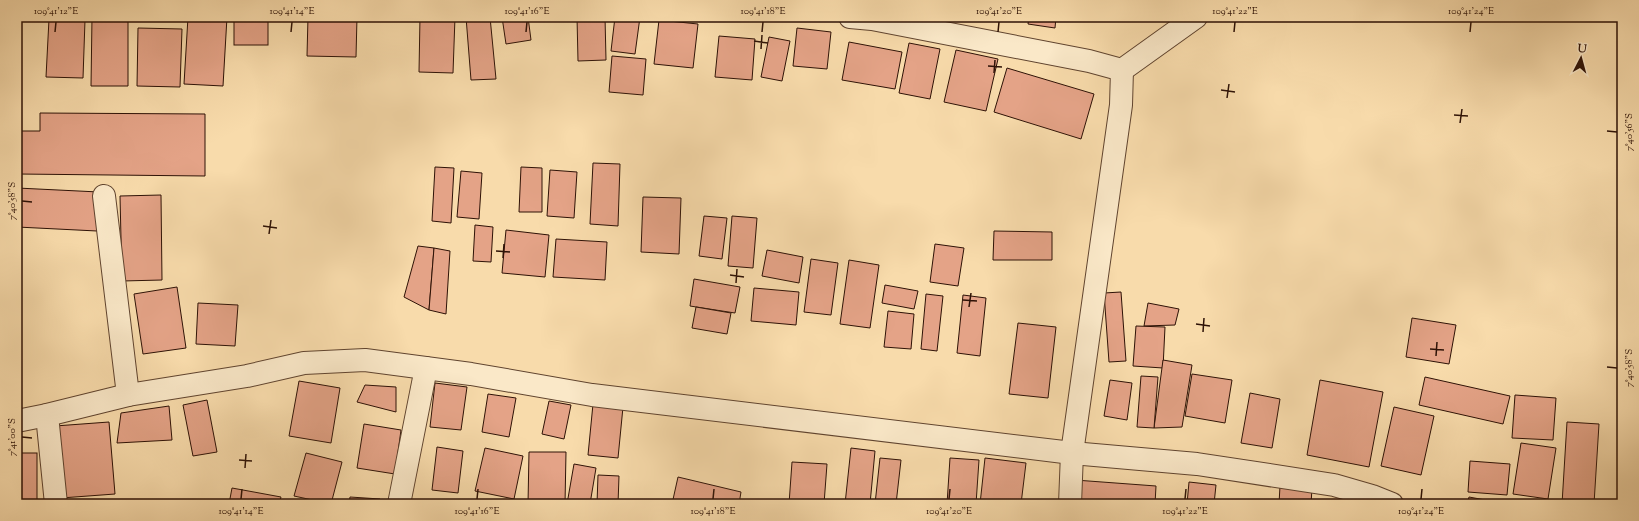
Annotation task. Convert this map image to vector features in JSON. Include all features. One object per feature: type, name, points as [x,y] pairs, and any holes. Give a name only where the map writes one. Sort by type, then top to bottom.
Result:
[{"type":"street","points":[[850,17],[872,19],[1090,61],[1122,70]]},
{"type":"street","points":[[1122,70],[1196,17]]},
{"type":"street","points":[[1070,504],[1072,452],[1121,105],[1122,70]]},
{"type":"street","points":[[104,196],[128,395]]},
{"type":"street","points":[[17,421],[47,416],[128,395],[247,376],[304,363],[366,360],[471,374],[592,395],[1072,452],[1197,464],[1334,485],[1372,496],[1392,504]]},
{"type":"street","points":[[399,504],[426,368]]},
{"type":"street","points":[[47,416],[56,504]]},
{"type":"building","points":[[92,17],[128,17],[128,86],[91,86]]},
{"type":"building","points":[[188,17],[227,17],[223,86],[184,84]]},
{"type":"building","points":[[234,17],[268,17],[268,45],[234,45]]},
{"type":"building","points":[[308,17],[357,17],[356,57],[307,56]]},
{"type":"building","points":[[420,17],[455,17],[453,73],[419,72]]},
{"type":"building","points":[[466,17],[490,17],[496,79],[471,80]]},
{"type":"building","points":[[502,17],[528,17],[531,40],[506,44]]},
{"type":"building","points":[[577,17],[605,17],[606,60],[578,61]]},
{"type":"building","points":[[615,17],[640,17],[635,54],[611,51]]},
{"type":"building","points":[[1029,17],[1056,17],[1055,28],[1028,24]]},
{"type":"building","points":[[49,19],[85,20],[83,78],[46,77]]},
{"type":"building","points":[[659,20],[698,24],[693,68],[654,64]]},
{"type":"building","points":[[138,28],[182,29],[180,87],[137,86]]},
{"type":"building","points":[[797,28],[831,32],[827,69],[793,66]]},
{"type":"building","points":[[719,36],[755,39],[752,80],[715,77]]},
{"type":"building","points":[[769,37],[790,41],[782,81],[761,77]]},
{"type":"building","points":[[849,42],[902,52],[895,89],[842,80]]},
{"type":"building","points":[[909,43],[940,49],[930,99],[899,93]]},
{"type":"building","points":[[956,50],[998,59],[986,111],[944,102]]},
{"type":"building","points":[[612,56],[646,59],[643,95],[609,92]]},
{"type":"building","points":[[1007,68],[1094,94],[1081,139],[994,112]]},
{"type":"building","points":[[40,113],[205,114],[205,176],[18,174],[18,131],[40,131]]},
{"type":"building","points":[[593,163],[620,164],[618,226],[590,224]]},
{"type":"building","points":[[435,167],[454,168],[451,223],[432,221]]},
{"type":"building","points":[[521,167],[542,168],[542,212],[519,212]]},
{"type":"building","points":[[550,170],[577,172],[574,218],[547,216]]},
{"type":"building","points":[[461,171],[482,173],[479,219],[457,217]]},
{"type":"building","points":[[17,188],[99,192],[97,231],[17,227]]},
{"type":"building","points":[[161,195],[162,280],[122,281],[120,196]]},
{"type":"building","points":[[643,197],[681,198],[679,254],[641,252]]},
{"type":"building","points":[[704,216],[727,218],[722,259],[699,256]]},
{"type":"building","points":[[732,216],[757,218],[753,268],[728,266]]},
{"type":"building","points":[[475,225],[493,227],[491,262],[473,261]]},
{"type":"building","points":[[506,230],[549,235],[545,277],[502,273]]},
{"type":"building","points":[[994,231],[1052,232],[1052,260],[993,260]]},
{"type":"building","points":[[556,239],[607,242],[605,280],[553,277]]},
{"type":"building","points":[[935,244],[964,248],[958,286],[930,282]]},
{"type":"building","points":[[418,246],[434,248],[429,310],[404,297]]},
{"type":"building","points":[[434,248],[450,251],[446,314],[429,310]]},
{"type":"building","points":[[767,250],[803,257],[799,283],[762,276]]},
{"type":"building","points":[[811,259],[838,263],[831,315],[804,312]]},
{"type":"building","points":[[849,260],[879,265],[870,328],[840,324]]},
{"type":"building","points":[[694,279],[740,287],[735,313],[690,306]]},
{"type":"building","points":[[885,285],[918,291],[914,309],[882,303]]},
{"type":"building","points":[[177,287],[186,348],[143,354],[134,294]]},
{"type":"building","points":[[754,288],[799,292],[796,325],[751,321]]},
{"type":"building","points":[[1121,292],[1126,361],[1109,362],[1104,293]]},
{"type":"building","points":[[926,294],[943,296],[937,351],[921,349]]},
{"type":"building","points":[[963,295],[986,298],[980,356],[957,353]]},
{"type":"building","points":[[198,303],[238,305],[235,346],[196,344]]},
{"type":"building","points":[[1148,303],[1179,309],[1175,325],[1144,326]]},
{"type":"building","points":[[696,307],[731,313],[727,334],[692,328]]},
{"type":"building","points":[[888,311],[914,314],[911,349],[884,347]]},
{"type":"building","points":[[1412,318],[1456,325],[1449,364],[1406,357]]},
{"type":"building","points":[[1018,323],[1056,327],[1048,398],[1009,394]]},
{"type":"building","points":[[1136,326],[1165,327],[1163,368],[1133,366]]},
{"type":"building","points":[[1163,360],[1192,365],[1182,427],[1154,428]]},
{"type":"building","points":[[1192,374],[1232,380],[1225,423],[1185,416]]},
{"type":"building","points":[[1141,376],[1158,377],[1154,428],[1137,427]]},
{"type":"building","points":[[1425,377],[1510,396],[1503,424],[1419,405]]},
{"type":"building","points":[[1110,380],[1132,383],[1127,420],[1104,416]]},
{"type":"building","points":[[1320,380],[1383,392],[1369,467],[1307,455]]},
{"type":"building","points":[[299,381],[340,388],[331,443],[289,436]]},
{"type":"building","points":[[435,383],[467,387],[461,430],[430,427]]},
{"type":"building","points":[[365,385],[396,387],[396,412],[357,402]]},
{"type":"building","points":[[1250,393],[1280,399],[1272,448],[1241,443]]},
{"type":"building","points":[[488,394],[516,398],[509,437],[482,432]]},
{"type":"building","points":[[1515,395],[1556,398],[1553,440],[1512,438]]},
{"type":"building","points":[[207,400],[217,452],[193,456],[183,405]]},
{"type":"building","points":[[549,401],[571,405],[564,439],[542,434]]},
{"type":"building","points":[[593,404],[623,407],[618,458],[588,455]]},
{"type":"building","points":[[169,406],[172,440],[117,443],[121,413]]},
{"type":"building","points":[[1394,407],[1434,416],[1421,475],[1381,466]]},
{"type":"building","points":[[109,422],[115,494],[61,498],[55,426]]},
{"type":"building","points":[[1567,422],[1599,424],[1594,504],[1562,504]]},
{"type":"building","points":[[364,424],[401,430],[395,474],[357,468]]},
{"type":"building","points":[[1521,443],[1556,448],[1548,499],[1513,494]]},
{"type":"building","points":[[437,447],[463,451],[458,493],[432,490]]},
{"type":"building","points":[[485,448],[523,456],[514,499],[475,491]]},
{"type":"building","points":[[851,448],[875,451],[870,504],[845,504]]},
{"type":"building","points":[[529,452],[566,452],[565,504],[528,504]]},
{"type":"building","points":[[17,453],[37,453],[37,504],[17,504]]},
{"type":"building","points":[[306,453],[342,462],[331,504],[294,496]]},
{"type":"building","points":[[880,458],[901,460],[896,504],[875,504]]},
{"type":"building","points":[[950,458],[979,460],[976,504],[947,504]]},
{"type":"building","points":[[985,458],[1026,463],[1021,504],[980,504]]},
{"type":"building","points":[[1470,461],[1510,464],[1507,495],[1468,492]]},
{"type":"building","points":[[792,462],[827,464],[824,504],[789,504]]},
{"type":"building","points":[[574,464],[596,468],[590,504],[567,504]]},
{"type":"building","points":[[598,475],[619,476],[618,504],[597,504]]},
{"type":"building","points":[[678,477],[741,492],[739,504],[672,504]]},
{"type":"building","points":[[1075,480],[1156,486],[1155,504],[1073,504]]},
{"type":"building","points":[[1189,482],[1216,485],[1214,504],[1187,504]]},
{"type":"building","points":[[1280,486],[1312,488],[1311,504],[1279,504]]},
{"type":"building","points":[[232,488],[281,497],[279,504],[229,504]]},
{"type":"building","points":[[350,497],[380,499],[378,504],[349,504]]},
{"type":"building","points":[[1469,497],[1507,504],[1467,504]]}]
